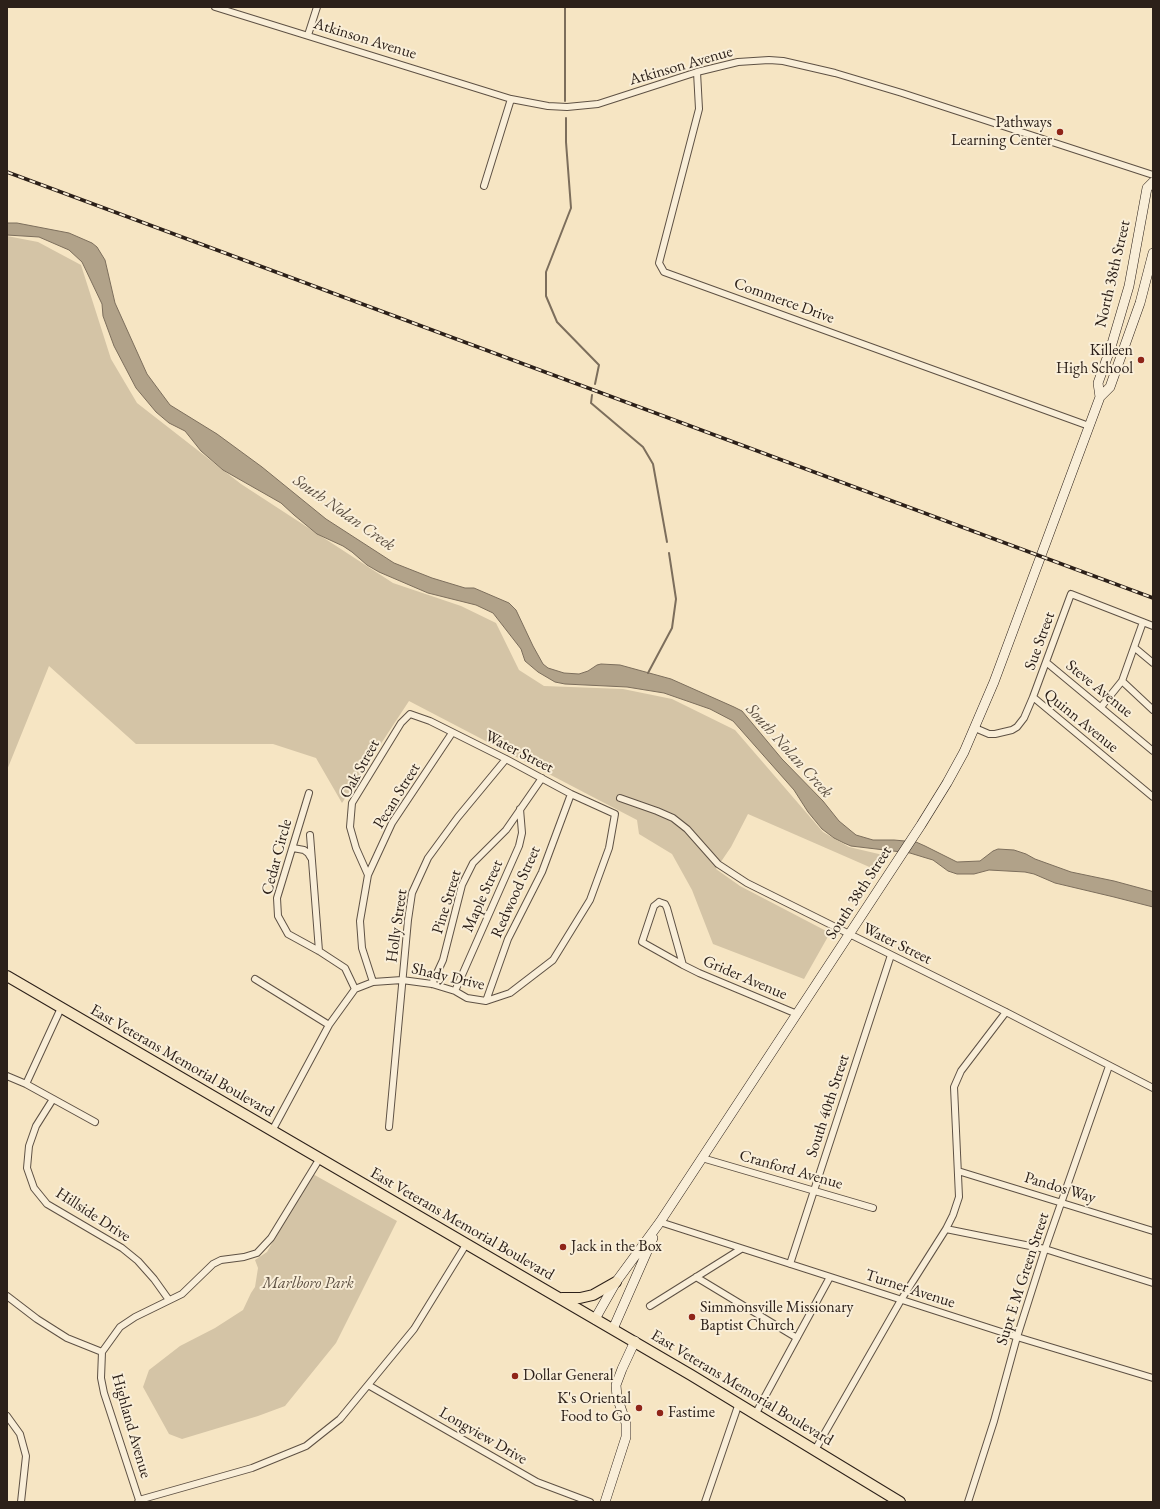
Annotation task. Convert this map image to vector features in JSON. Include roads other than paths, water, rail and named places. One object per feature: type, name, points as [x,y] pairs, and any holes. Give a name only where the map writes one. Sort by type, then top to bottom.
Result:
[{"type":"main road","name":"North 38th Street","points":[[1100,397],[1098,383],[1111,347],[1127,292],[1135,260],[1147,188],[1153,182]]},
{"type":"main road","name":"North 38th Street","points":[[1040,559],[1100,397],[1110,387],[1142,297],[1153,253]]},
{"type":"main road","points":[[1127,292],[1142,297]]},
{"type":"main road","name":"South 38th Street","points":[[595,1318],[616,1282],[660,1222],[921,825],[955,768],[975,728],[994,682],[1040,559]]},
{"type":"main road","name":"East Veterans Memorial Boulevard","points":[[7,976],[595,1318],[756,1413],[900,1502]]},
{"type":"main road","name":"South 38th Street","points":[[613,1329],[660,1222]]},
{"type":"main road","points":[[560,1298],[580,1298],[593,1295],[616,1282]]},
{"type":"main road","points":[[605,1502],[626,1437],[626,1423],[617,1397],[616,1385],[635,1342]]},
{"type":"street","name":"Atkinson Avenue","points":[[215,7],[511,99],[548,106],[567,107],[598,104],[697,72],[738,62],[768,60],[800,65],[835,73],[902,93],[1153,175]]},
{"type":"street","points":[[308,35],[317,7]]},
{"type":"street","name":"Commerce Drive","points":[[697,72],[699,110],[659,263],[664,272],[1089,426]]},
{"type":"street","points":[[484,186],[511,99]]},
{"type":"street","name":"Sue Street","points":[[1033,697],[1071,594],[1143,622]]},
{"type":"street","points":[[1101,707],[1122,681],[1143,622],[1153,626]]},
{"type":"street","points":[[1135,648],[1153,663]]},
{"type":"street","name":"Steve Avenue","points":[[1046,662],[1153,751]]},
{"type":"street","points":[[1122,681],[1153,710]]},
{"type":"street","name":"Quinn Avenue","points":[[975,728],[989,734],[1000,734],[1012,730],[1017,727],[1024,718],[1033,697],[1153,797]]},
{"type":"street","name":"Water Street","points":[[410,714],[430,721],[571,794],[615,814]]},
{"type":"street","name":"Oak Street","points":[[368,875],[356,848],[350,827],[352,804],[401,723],[410,714]]},
{"type":"street","name":"Pecan Street","points":[[368,875],[392,823],[452,733]]},
{"type":"street","name":"Holly Street","points":[[389,1127],[402,980],[412,893],[428,858],[458,817],[506,759]]},
{"type":"street","name":"Pine Street","points":[[432,984],[443,960],[462,885],[473,862],[506,830],[542,778]]},
{"type":"street","name":"Cedar Circle","points":[[309,793],[277,898],[278,916],[288,934],[319,951],[345,968],[355,989]]},
{"type":"street","name":"Redwood Street","points":[[486,1001],[508,939],[542,872],[571,794]]},
{"type":"street","name":"Water Street","points":[[620,798],[658,811],[673,818],[687,829],[718,864],[730,874],[849,935],[1006,1012],[1153,1088]]},
{"type":"street","name":"Maple Street","points":[[455,991],[519,846],[522,832],[520,809]]},
{"type":"street","name":"Shady Drive","points":[[355,989],[373,982],[402,980],[432,984],[455,991],[467,998],[486,1001],[510,994],[553,960],[590,900],[609,848],[615,814]]},
{"type":"street","points":[[310,835],[319,951]]},
{"type":"street","points":[[292,848],[308,852],[312,861]]},
{"type":"street","points":[[368,875],[360,921],[362,948],[373,982]]},
{"type":"street","name":"Grider Avenue","points":[[683,965],[667,908],[665,904],[659,902],[654,906],[642,942],[683,965],[699,973],[797,1014]]},
{"type":"street","name":"South 40th Street","points":[[790,1264],[891,955]]},
{"type":"street","points":[[255,979],[329,1025]]},
{"type":"street","points":[[272,1130],[329,1025],[355,989]]},
{"type":"street","points":[[26,1084],[61,1008]]},
{"type":"street","points":[[815,1450],[901,1300],[946,1229],[958,1204],[959,1197],[954,1087],[961,1072],[1006,1012]]},
{"type":"street","name":"Supt E M Green Street","points":[[968,1502],[994,1421],[1017,1337],[1045,1249],[1109,1066]]},
{"type":"street","points":[[7,1076],[26,1084],[95,1122]]},
{"type":"street","name":"Hillside Drive","points":[[53,1099],[36,1126],[29,1146],[27,1168],[34,1188],[47,1204],[122,1248],[138,1261],[154,1279],[169,1300]]},
{"type":"street","points":[[7,1296],[37,1319],[67,1338],[102,1352],[120,1327],[135,1317],[182,1294],[213,1264],[221,1260],[244,1257],[258,1253],[270,1238],[320,1158]]},
{"type":"street","name":"Cranford Avenue","points":[[702,1158],[873,1208]]},
{"type":"street","name":"Pandos Way","points":[[958,1171],[1153,1231]]},
{"type":"street","name":"Turner Avenue","points":[[660,1222],[1017,1337],[1153,1378]]},
{"type":"street","points":[[946,1229],[1045,1249],[1153,1283]]},
{"type":"street","points":[[138,1501],[252,1468],[306,1446],[340,1418],[414,1329],[467,1244]]},
{"type":"street","points":[[650,1306],[741,1249]]},
{"type":"street","points":[[696,1277],[797,1338]]},
{"type":"street","points":[[756,1413],[830,1277]]},
{"type":"street","name":"Highland Avenue","points":[[102,1352],[101,1378],[104,1393],[138,1501]]},
{"type":"street","name":"Longview Drive","points":[[368,1385],[537,1482],[590,1502]]},
{"type":"street","points":[[705,1502],[739,1403]]},
{"type":"street","points":[[7,1416],[20,1434],[26,1456],[21,1502]]},
{"type":"waterway","points":[[565,7],[565,101]]},
{"type":"waterway","points":[[566,118],[566,142],[571,208],[546,272],[546,296],[557,322],[599,365],[595,384]]},
{"type":"waterway","points":[[592,395],[591,403],[643,447],[653,464],[667,542]]},
{"type":"waterway","points":[[648,673],[672,628],[676,599],[669,553]]},
{"type":"railway","points":[[7,172],[1153,598]]},
{"type":"place","name":"Pathways Learning Center","points":[[1060,132]]},
{"type":"place","name":"Killeen High School","points":[[1141,360]]},
{"type":"place","name":"Jack in the Box","points":[[563,1247]]},
{"type":"place","name":"Simmonsville Missionary Baptist Church","points":[[692,1317]]},
{"type":"place","name":"Dollar General","points":[[515,1376]]},
{"type":"place","name":"K's Oriental Food to Go","points":[[639,1408]]},
{"type":"place","name":"Fastime","points":[[660,1413]]},
{"type":"water label","name":"South Nolan Creek","points":[[344,513]]},
{"type":"water label","name":"South Nolan Creek","points":[[789,751]]},
{"type":"park label","name":"Marlboro Park","points":[[308,1284]]}]
